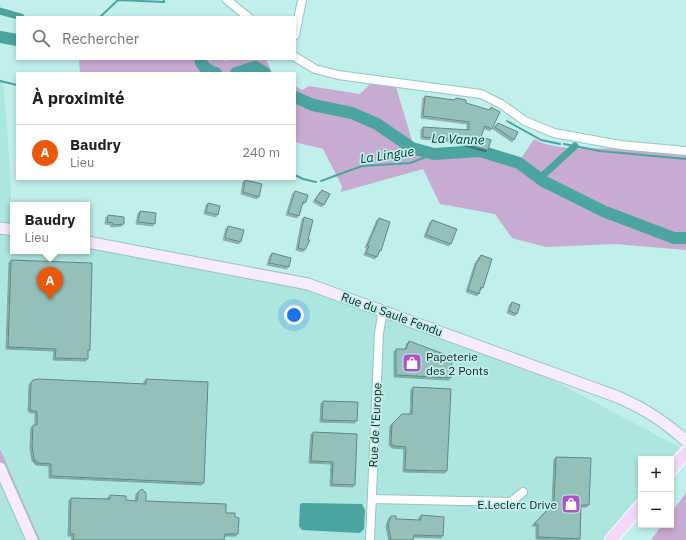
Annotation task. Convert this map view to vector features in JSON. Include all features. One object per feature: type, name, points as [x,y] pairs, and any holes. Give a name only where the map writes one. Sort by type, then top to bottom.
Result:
[{"type":"main road","points":[[674,466],[686,452]]},
{"type":"main road","points":[[611,540],[638,508]]},
{"type":"street","points":[[227,0],[247,16]]},
{"type":"street","points":[[296,31],[302,0]]},
{"type":"street","points":[[296,58],[316,69],[338,75],[485,96],[539,128],[572,138],[654,150],[686,151]]},
{"type":"street","points":[[0,228],[10,230]]},
{"type":"street","name":"Rue du Saule Fendu","points":[[90,243],[308,284],[383,310],[618,397],[661,419],[683,438]]},
{"type":"street","name":"Rue de l'Europe","points":[[370,540],[379,333],[383,310]]},
{"type":"street","points":[[0,468],[32,540]]},
{"type":"street","points":[[0,482],[26,540]]},
{"type":"street","points":[[372,499],[511,502],[523,492]]},
{"type":"shaded area","points":[[79,60],[266,60],[272,72],[80,72]]},
{"type":"shaded area","points":[[0,79],[3,80],[10,168],[11,202],[10,202],[10,254],[90,254],[90,240],[252,270],[494,349],[685,450],[674,462],[674,456],[638,456],[638,502],[604,540],[0,540]]},
{"type":"shaded area","points":[[370,84],[396,87],[413,144],[434,151],[481,149],[520,160],[534,139],[566,148],[625,149],[686,154],[686,250],[615,244],[546,247],[512,238],[495,214],[440,204],[423,169],[341,192],[342,186],[323,149],[296,142],[296,87],[302,90],[309,86],[360,94]]},
{"type":"shaded area","points":[[0,449],[40,540],[35,540],[0,465]]},
{"type":"shaded area","points":[[686,493],[686,540],[651,540],[660,528],[674,528],[674,509]]},
{"type":"shaded area","points":[[300,504],[362,504],[365,510],[364,529],[360,533],[302,530],[299,526]]},
{"type":"building","points":[[425,96],[466,100],[466,103],[490,110],[491,107],[500,112],[492,129],[485,126],[481,137],[491,140],[488,150],[448,139],[423,137],[423,127],[469,130],[469,122],[423,116]]},
{"type":"building","points":[[498,123],[518,132],[514,140],[495,127]]},
{"type":"building","points":[[245,180],[262,184],[259,197],[243,192]]},
{"type":"building","points":[[322,190],[330,194],[324,205],[315,200]]},
{"type":"building","points":[[295,191],[308,195],[306,202],[303,202],[299,216],[288,213]]},
{"type":"building","points":[[208,203],[220,206],[218,215],[206,212]]},
{"type":"building","points":[[140,211],[156,213],[155,224],[138,222]]},
{"type":"building","points":[[108,215],[124,217],[124,224],[113,225],[113,223],[107,222]]},
{"type":"building","points":[[304,217],[313,220],[308,240],[310,240],[305,250],[298,248]]},
{"type":"building","points":[[379,218],[390,222],[381,251],[380,250],[377,257],[366,253],[369,246],[367,246]]},
{"type":"building","points":[[432,220],[457,229],[451,244],[426,235]]},
{"type":"building","points":[[228,226],[244,230],[241,242],[225,238]]},
{"type":"building","points":[[272,253],[291,258],[289,267],[269,263]]},
{"type":"building","points":[[481,255],[492,259],[483,288],[481,287],[479,294],[468,290],[477,261]]},
{"type":"building","points":[[11,260],[92,263],[90,350],[88,350],[88,359],[55,358],[56,349],[8,347]]},
{"type":"building","points":[[512,302],[520,305],[517,314],[509,311]]},
{"type":"building","points":[[409,341],[452,357],[451,378],[396,375],[396,349],[406,349]]},
{"type":"building","points":[[39,379],[146,384],[146,379],[208,382],[204,483],[51,476],[51,464],[38,463],[34,459],[32,446],[33,425],[37,425],[37,411],[32,411],[30,409],[31,383],[33,380]]},
{"type":"building","points":[[413,387],[451,389],[447,471],[405,470],[406,447],[394,446],[391,443],[392,424],[402,414],[412,414]]},
{"type":"building","points":[[323,401],[358,402],[357,421],[322,420]]},
{"type":"building","points":[[313,432],[357,434],[355,485],[332,484],[333,462],[311,461]]},
{"type":"building","name":"E.Leclerc Drive","points":[[556,457],[591,458],[589,505],[581,505],[580,539],[538,537],[538,524],[534,524],[554,503]]},
{"type":"building","points":[[142,489],[146,493],[146,501],[226,504],[226,513],[235,513],[235,517],[239,518],[238,534],[225,534],[224,540],[73,540],[74,534],[70,534],[71,498],[110,499],[110,495],[126,496],[126,500],[137,501],[138,492]]},
{"type":"building","points":[[421,515],[444,517],[443,536],[414,535],[413,540],[391,540],[388,524],[391,516],[396,516],[396,519],[421,520]]},
{"type":"waterway","points":[[101,16],[118,0],[164,2],[164,0]]},
{"type":"waterway","points":[[0,11],[18,16]]},
{"type":"waterway","name":"La Vanne","points":[[0,37],[16,40]]},
{"type":"waterway","name":"La Vanne","points":[[200,60],[206,68],[213,72]]},
{"type":"waterway","name":"La Vanne","points":[[239,72],[255,67],[263,72]]},
{"type":"waterway","name":"La Lingue","points":[[0,81],[16,85]]},
{"type":"waterway","name":"La Vanne","points":[[296,97],[313,105],[352,113],[377,124],[412,148],[434,154],[480,151],[519,163],[543,181],[603,211],[674,238],[686,238]]},
{"type":"waterway","points":[[507,121],[541,140],[560,144]]},
{"type":"waterway","points":[[564,144],[600,151],[686,159]]},
{"type":"waterway","points":[[539,179],[575,146]]},
{"type":"waterway","name":"La Lingue","points":[[321,181],[362,166],[410,163],[434,154]]},
{"type":"waterway","name":"La Lingue","points":[[296,176],[316,182]]},
{"type":"place","name":"Baudry","points":[[50,300]]},
{"type":"place","name":"Papeterie des 2 Ponts","points":[[412,363]]},
{"type":"place","name":"E.Leclerc Drive","points":[[571,504]]}]
